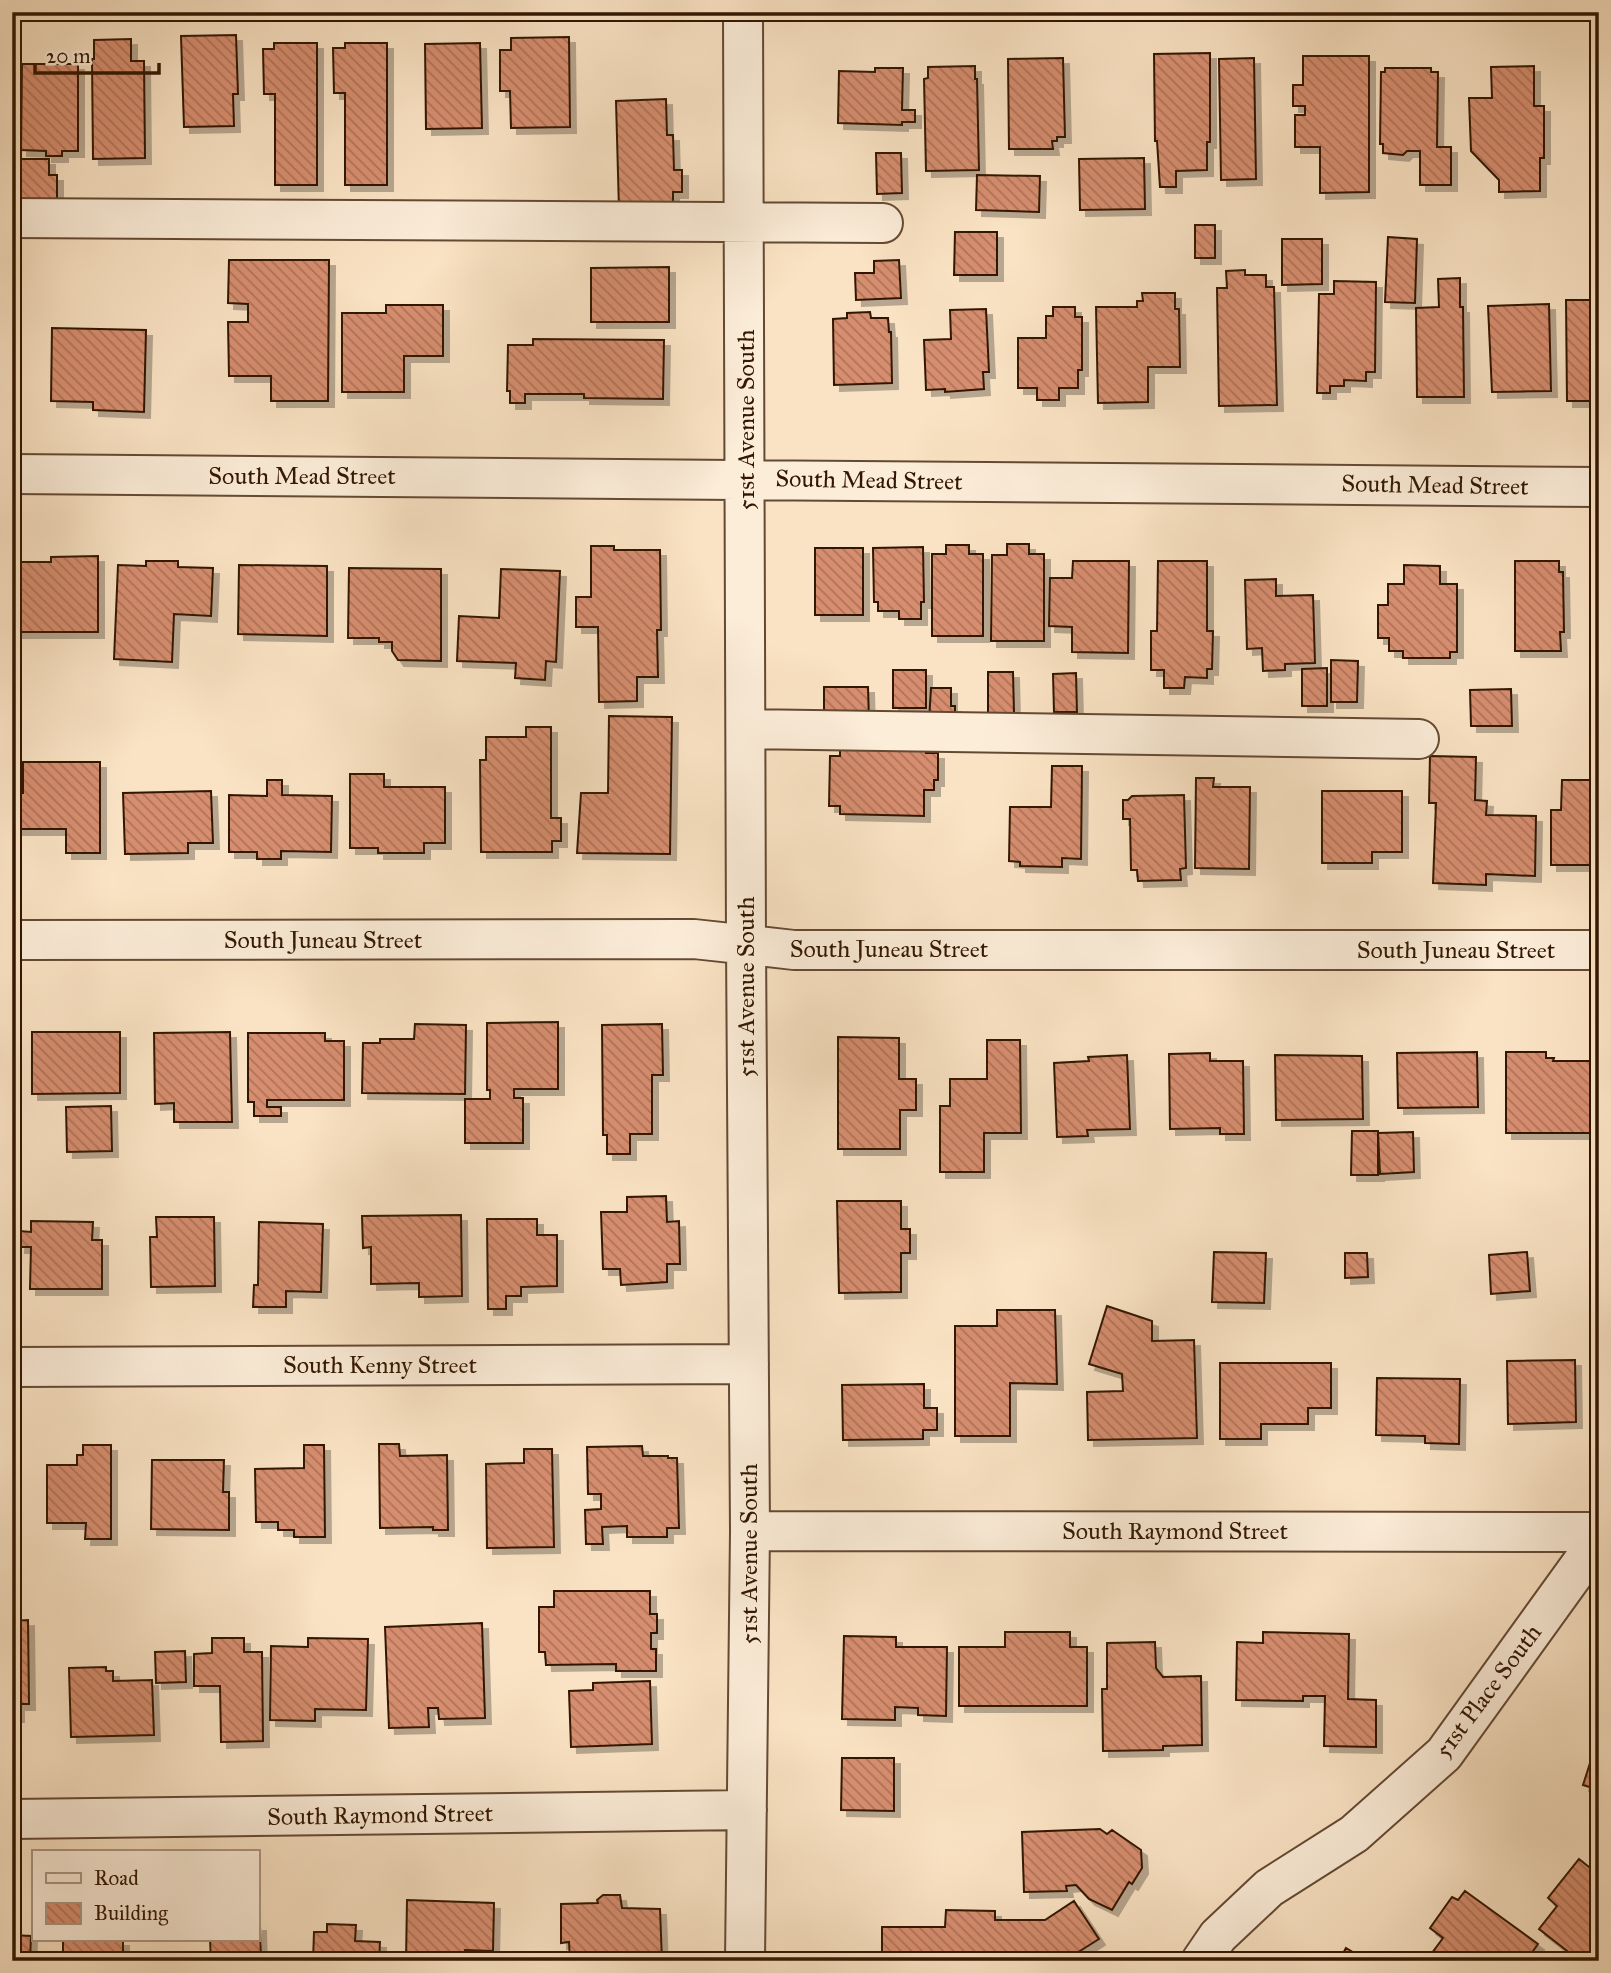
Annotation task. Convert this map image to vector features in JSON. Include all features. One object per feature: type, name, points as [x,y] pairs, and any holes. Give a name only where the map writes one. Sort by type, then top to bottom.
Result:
[{"type":"street","name":"51st Avenue South","points":[[743,12],[750,1531],[745,1961]]},
{"type":"street","points":[[12,218],[883,223]]},
{"type":"street","name":"South Mead Street","points":[[12,474],[1599,487]]},
{"type":"street","points":[[746,729],[1419,739]]},
{"type":"street","name":"South Juneau Street","points":[[12,940],[694,939],[794,950],[1599,950]]},
{"type":"street","name":"South Kenny Street","points":[[12,1367],[749,1364]]},
{"type":"street","name":"South Raymond Street","points":[[750,1531],[1599,1532]]},
{"type":"street","name":"51st Place South","points":[[1200,1961],[1218,1936],[1269,1888],[1354,1834],[1444,1754],[1599,1539]]},
{"type":"street","name":"South Raymond Street","points":[[12,1819],[747,1810]]},
{"type":"building","points":[[236,35],[238,94],[233,94],[234,126],[184,127],[181,36]]},
{"type":"building","points":[[569,37],[570,127],[511,128],[510,91],[500,91],[500,50],[511,50],[511,38]]},
{"type":"building","points":[[131,39],[131,61],[144,61],[145,158],[93,159],[94,40]]},
{"type":"building","points":[[274,43],[317,43],[317,185],[275,185],[275,94],[264,94],[263,49],[274,49]]},
{"type":"building","points":[[345,43],[387,43],[387,185],[345,185],[345,93],[334,93],[333,48],[345,48]]},
{"type":"building","points":[[480,43],[482,128],[426,129],[425,44]]},
{"type":"building","points":[[1210,53],[1210,142],[1207,142],[1207,170],[1176,171],[1176,187],[1160,187],[1155,141],[1154,54]]},
{"type":"building","points":[[1303,56],[1369,56],[1369,192],[1320,193],[1320,147],[1295,147],[1295,115],[1305,115],[1305,106],[1293,106],[1293,85],[1303,85]]},
{"type":"building","points":[[1063,58],[1065,137],[1057,137],[1057,141],[1052,141],[1053,149],[1009,149],[1008,59]]},
{"type":"building","points":[[1254,58],[1256,179],[1221,180],[1219,59]]},
{"type":"building","points":[[22,64],[78,64],[78,151],[62,151],[62,156],[46,156],[46,151],[21,150]]},
{"type":"building","points":[[975,66],[979,170],[926,171],[924,79],[928,78],[928,67]]},
{"type":"building","points":[[1534,66],[1534,106],[1544,106],[1544,158],[1540,158],[1540,191],[1499,192],[1499,180],[1471,151],[1469,98],[1492,98],[1491,67]]},
{"type":"building","points":[[875,68],[903,68],[902,110],[915,110],[915,122],[902,122],[902,125],[838,123],[839,71],[875,72]]},
{"type":"building","points":[[1385,68],[1431,68],[1431,72],[1438,72],[1437,147],[1451,147],[1451,185],[1420,185],[1420,151],[1407,151],[1403,155],[1383,153],[1383,144],[1380,144],[1381,72],[1385,72]]},
{"type":"building","points":[[666,99],[667,135],[673,135],[674,170],[682,170],[682,192],[673,192],[673,209],[619,210],[616,101]]},
{"type":"building","points":[[876,153],[901,153],[902,193],[877,194]]},
{"type":"building","points":[[1144,158],[1145,209],[1080,210],[1079,159]]},
{"type":"building","points":[[15,159],[49,159],[49,175],[57,175],[57,208],[15,208]]},
{"type":"building","points":[[977,175],[1040,176],[1039,212],[976,210]]},
{"type":"building","points":[[1195,225],[1215,225],[1215,258],[1195,258]]},
{"type":"building","points":[[955,232],[997,232],[997,275],[954,275]]},
{"type":"building","points":[[1388,237],[1417,239],[1415,303],[1385,302]]},
{"type":"building","points":[[1282,239],[1322,239],[1322,284],[1282,285]]},
{"type":"building","points":[[229,260],[329,260],[328,401],[271,401],[271,376],[229,376],[228,322],[248,322],[248,304],[228,303]]},
{"type":"building","points":[[899,260],[901,298],[856,300],[855,273],[874,273],[874,261]]},
{"type":"building","points":[[669,267],[669,322],[591,322],[591,268]]},
{"type":"building","points":[[1245,270],[1245,275],[1266,275],[1266,287],[1274,287],[1277,405],[1219,406],[1217,288],[1227,288],[1226,271]]},
{"type":"building","points":[[1460,278],[1464,397],[1417,397],[1416,308],[1439,307],[1438,279]]},
{"type":"building","points":[[1334,281],[1376,282],[1375,372],[1366,372],[1366,381],[1344,380],[1344,386],[1330,386],[1330,393],[1317,393],[1319,294],[1334,294]]},
{"type":"building","points":[[1142,293],[1175,293],[1175,309],[1179,309],[1180,367],[1148,367],[1148,402],[1098,403],[1096,307],[1137,307],[1137,301],[1143,301]]},
{"type":"building","points":[[1566,300],[1599,300],[1599,401],[1567,401]]},
{"type":"building","points":[[1549,304],[1551,391],[1492,392],[1488,306]]},
{"type":"building","points":[[386,305],[443,305],[443,356],[404,356],[404,392],[342,392],[342,313],[386,313]]},
{"type":"building","points":[[1053,307],[1075,307],[1075,317],[1082,317],[1082,370],[1078,370],[1078,388],[1059,388],[1059,400],[1037,400],[1037,388],[1018,388],[1018,338],[1046,338],[1046,316],[1053,316]]},
{"type":"building","points":[[986,309],[989,372],[983,372],[984,389],[945,392],[945,389],[926,390],[924,340],[951,339],[950,310]]},
{"type":"building","points":[[870,312],[871,318],[888,318],[891,332],[892,383],[834,385],[833,319],[847,318],[847,313]]},
{"type":"building","points":[[52,328],[146,330],[144,412],[93,410],[93,402],[51,401]]},
{"type":"building","points":[[533,339],[664,340],[663,399],[584,398],[584,394],[525,394],[525,403],[510,403],[510,391],[507,391],[508,345],[533,345]]},
{"type":"building","points":[[1007,544],[1029,544],[1029,554],[1044,554],[1044,641],[991,641],[992,555],[1007,555]]},
{"type":"building","points":[[946,545],[969,545],[969,554],[983,554],[983,636],[932,636],[932,554],[946,554]]},
{"type":"building","points":[[591,546],[614,546],[614,550],[660,550],[661,630],[657,630],[658,677],[637,677],[637,701],[599,702],[598,627],[576,627],[576,597],[591,597]]},
{"type":"building","points":[[923,547],[924,602],[921,602],[921,619],[899,619],[899,611],[878,611],[878,602],[874,602],[873,548]]},
{"type":"building","points":[[815,548],[863,548],[863,615],[815,615]]},
{"type":"building","points":[[98,556],[98,632],[12,632],[12,591],[20,591],[20,562],[51,562],[51,557]]},
{"type":"building","points":[[146,561],[178,561],[178,567],[213,568],[211,616],[174,614],[172,662],[114,659],[118,565],[146,566]]},
{"type":"building","points":[[1073,561],[1129,561],[1128,653],[1072,652],[1072,627],[1049,626],[1050,578],[1072,578]]},
{"type":"building","points":[[1158,561],[1207,561],[1207,631],[1213,631],[1212,669],[1207,669],[1207,678],[1185,677],[1184,688],[1164,688],[1164,670],[1151,670],[1151,631],[1157,631]]},
{"type":"building","points":[[1515,561],[1559,561],[1559,572],[1563,572],[1564,632],[1560,632],[1561,651],[1515,651]]},
{"type":"building","points":[[239,565],[327,566],[327,636],[238,634]]},
{"type":"building","points":[[1404,565],[1440,566],[1440,584],[1457,584],[1457,652],[1450,652],[1450,658],[1403,658],[1403,651],[1389,651],[1389,638],[1378,638],[1378,605],[1388,605],[1388,584],[1404,584]]},
{"type":"building","points":[[349,568],[441,569],[441,661],[398,660],[392,651],[392,642],[379,642],[379,638],[348,638]]},
{"type":"building","points":[[501,569],[560,571],[556,662],[546,661],[545,680],[515,678],[516,663],[457,661],[459,616],[499,618]]},
{"type":"building","points":[[1592,570],[1599,570],[1599,612],[1592,612]]},
{"type":"building","points":[[1276,579],[1276,596],[1313,595],[1315,663],[1285,664],[1285,670],[1263,671],[1262,648],[1247,649],[1245,580]]},
{"type":"building","points":[[1331,660],[1358,661],[1357,702],[1331,702]]},
{"type":"building","points":[[1327,668],[1327,706],[1302,706],[1302,669]]},
{"type":"building","points":[[893,670],[926,670],[926,708],[893,708]]},
{"type":"building","points":[[988,672],[1013,672],[1014,713],[988,713]]},
{"type":"building","points":[[1076,673],[1077,712],[1054,712],[1053,674]]},
{"type":"building","points":[[824,687],[868,687],[869,720],[824,721]]},
{"type":"building","points":[[931,688],[951,688],[951,706],[955,706],[955,721],[929,721]]},
{"type":"building","points":[[1511,689],[1512,726],[1471,726],[1470,690]]},
{"type":"building","points":[[609,716],[672,717],[670,854],[577,853],[581,793],[608,793]]},
{"type":"building","points":[[526,727],[551,727],[551,818],[561,818],[561,841],[552,841],[552,852],[481,852],[480,760],[486,760],[486,737],[526,737]]},
{"type":"building","points":[[927,748],[926,753],[938,753],[938,780],[934,780],[934,790],[924,790],[924,816],[840,814],[840,806],[829,806],[830,756],[840,756],[840,749]]},
{"type":"building","points":[[1430,756],[1476,757],[1475,800],[1487,801],[1486,815],[1536,816],[1535,876],[1486,874],[1486,885],[1433,883],[1436,803],[1429,803]]},
{"type":"building","points":[[23,762],[100,762],[100,853],[66,853],[66,829],[12,829],[12,793],[23,793]]},
{"type":"building","points":[[1052,766],[1082,766],[1081,859],[1062,858],[1062,867],[1020,866],[1020,862],[1009,861],[1010,807],[1051,807]]},
{"type":"building","points":[[350,774],[384,774],[384,787],[445,787],[445,843],[424,843],[424,853],[378,853],[378,848],[350,848]]},
{"type":"building","points":[[1196,778],[1214,778],[1213,787],[1250,787],[1249,869],[1195,868]]},
{"type":"building","points":[[267,780],[282,780],[282,795],[332,796],[331,852],[281,851],[281,859],[257,859],[257,852],[229,852],[229,795],[267,796]]},
{"type":"building","points":[[1562,780],[1591,780],[1590,809],[1599,810],[1599,865],[1551,865],[1551,810],[1561,810]]},
{"type":"building","points":[[211,791],[213,843],[188,843],[188,853],[125,854],[123,793]]},
{"type":"building","points":[[1322,791],[1402,791],[1402,852],[1372,852],[1372,863],[1322,863]]},
{"type":"building","points":[[1184,795],[1186,868],[1180,869],[1181,880],[1138,881],[1137,870],[1131,870],[1130,819],[1123,819],[1123,800],[1132,796]]},
{"type":"building","points":[[558,1022],[558,1089],[514,1089],[514,1098],[523,1098],[523,1143],[465,1143],[465,1099],[490,1099],[490,1090],[487,1090],[487,1023]]},
{"type":"building","points":[[415,1024],[466,1025],[465,1094],[362,1093],[363,1043],[380,1043],[380,1039],[414,1039]]},
{"type":"building","points":[[662,1024],[663,1075],[652,1075],[652,1134],[630,1134],[630,1154],[607,1154],[607,1135],[603,1135],[602,1025]]},
{"type":"building","points":[[32,1032],[120,1032],[120,1093],[32,1094]]},
{"type":"building","points":[[230,1032],[232,1122],[174,1122],[174,1103],[155,1104],[154,1033]]},
{"type":"building","points":[[248,1033],[325,1033],[325,1041],[344,1041],[344,1100],[267,1100],[267,1107],[281,1107],[281,1116],[254,1116],[254,1102],[248,1102]]},
{"type":"building","points":[[838,1037],[899,1038],[899,1079],[916,1079],[916,1110],[900,1110],[900,1149],[838,1149]]},
{"type":"building","points":[[987,1040],[1020,1040],[1021,1133],[984,1133],[984,1172],[940,1172],[940,1106],[950,1106],[950,1079],[987,1079]]},
{"type":"building","points":[[1477,1052],[1478,1107],[1398,1108],[1397,1053]]},
{"type":"building","points":[[1506,1052],[1546,1052],[1546,1058],[1554,1058],[1553,1061],[1599,1061],[1599,1133],[1506,1133]]},
{"type":"building","points":[[1210,1053],[1210,1061],[1243,1061],[1244,1134],[1220,1134],[1220,1128],[1170,1129],[1169,1054]]},
{"type":"building","points":[[1127,1055],[1130,1129],[1087,1130],[1088,1136],[1057,1137],[1054,1063],[1089,1061],[1088,1057]]},
{"type":"building","points":[[1275,1055],[1362,1056],[1363,1119],[1276,1120]]},
{"type":"building","points":[[111,1106],[112,1151],[67,1152],[66,1107]]},
{"type":"building","points":[[1352,1131],[1378,1131],[1378,1175],[1351,1175]]},
{"type":"building","points":[[1413,1132],[1414,1172],[1380,1174],[1378,1133]]},
{"type":"building","points":[[666,1196],[667,1222],[679,1221],[680,1264],[667,1264],[667,1282],[621,1285],[620,1269],[603,1269],[601,1212],[627,1212],[627,1197]]},
{"type":"building","points":[[837,1201],[901,1201],[901,1229],[910,1229],[910,1253],[901,1253],[901,1292],[839,1293]]},
{"type":"building","points":[[461,1215],[462,1296],[419,1297],[419,1283],[371,1284],[371,1247],[363,1248],[362,1216]]},
{"type":"building","points":[[156,1217],[214,1217],[215,1286],[151,1287],[150,1237],[157,1237]]},
{"type":"building","points":[[487,1219],[537,1219],[537,1235],[557,1235],[557,1286],[521,1287],[521,1296],[506,1296],[506,1309],[488,1309]]},
{"type":"building","points":[[31,1221],[93,1222],[92,1240],[102,1240],[102,1289],[30,1289],[31,1247],[19,1247],[20,1231],[31,1232]]},
{"type":"building","points":[[259,1222],[323,1224],[321,1292],[286,1291],[286,1307],[253,1307],[254,1285],[258,1285]]},
{"type":"building","points":[[1214,1252],[1266,1253],[1264,1303],[1212,1302]]},
{"type":"building","points":[[1527,1252],[1530,1291],[1491,1294],[1489,1255]]},
{"type":"building","points":[[1345,1253],[1367,1253],[1368,1277],[1345,1278]]},
{"type":"building","points":[[1107,1306],[1152,1321],[1152,1341],[1194,1340],[1197,1438],[1088,1440],[1087,1392],[1123,1391],[1122,1374],[1089,1364]]},
{"type":"building","points":[[997,1310],[1055,1310],[1057,1384],[1010,1383],[1010,1436],[955,1436],[955,1326],[997,1326]]},
{"type":"building","points":[[1575,1360],[1576,1422],[1508,1424],[1507,1361]]},
{"type":"building","points":[[1220,1363],[1331,1363],[1331,1408],[1308,1408],[1308,1424],[1261,1424],[1261,1439],[1220,1439]]},
{"type":"building","points":[[1377,1378],[1460,1379],[1459,1444],[1425,1443],[1425,1436],[1376,1435]]},
{"type":"building","points":[[924,1384],[924,1408],[937,1408],[937,1430],[923,1430],[923,1439],[843,1440],[842,1385]]},
{"type":"building","points":[[379,1444],[399,1444],[400,1456],[447,1455],[448,1530],[433,1530],[433,1527],[380,1528]]},
{"type":"building","points":[[83,1445],[111,1445],[111,1539],[85,1539],[86,1523],[47,1523],[47,1465],[77,1465],[77,1455],[83,1455]]},
{"type":"building","points":[[304,1445],[324,1445],[325,1537],[294,1537],[294,1530],[278,1530],[278,1522],[256,1522],[255,1469],[304,1468]]},
{"type":"building","points":[[642,1446],[643,1456],[677,1458],[679,1528],[667,1528],[667,1537],[627,1537],[627,1526],[602,1527],[603,1544],[586,1544],[585,1510],[601,1509],[601,1494],[588,1494],[587,1447]]},
{"type":"building","points":[[524,1449],[552,1449],[554,1547],[487,1548],[486,1464],[524,1463]]},
{"type":"building","points":[[152,1460],[224,1460],[223,1492],[229,1492],[229,1530],[151,1529]]},
{"type":"building","points":[[554,1591],[650,1591],[650,1614],[657,1614],[657,1633],[651,1633],[651,1649],[656,1649],[656,1671],[616,1671],[616,1664],[546,1665],[545,1652],[539,1652],[539,1607],[554,1607]]},
{"type":"building","points":[[28,1620],[29,1704],[18,1704],[18,1716],[12,1716],[12,1621]]},
{"type":"building","points":[[482,1623],[485,1718],[439,1719],[438,1708],[428,1708],[429,1727],[389,1728],[385,1627]]},
{"type":"building","points":[[1005,1632],[1070,1632],[1070,1647],[1087,1647],[1087,1706],[959,1706],[959,1647],[1005,1647]]},
{"type":"building","points":[[1263,1632],[1349,1634],[1348,1699],[1376,1700],[1376,1747],[1324,1746],[1325,1696],[1303,1696],[1303,1701],[1236,1700],[1237,1642],[1263,1643]]},
{"type":"building","points":[[844,1636],[896,1637],[896,1647],[947,1647],[946,1716],[918,1715],[918,1708],[895,1707],[895,1720],[842,1719]]},
{"type":"building","points":[[212,1638],[244,1638],[244,1652],[262,1652],[263,1741],[221,1742],[220,1686],[194,1686],[194,1654],[212,1653]]},
{"type":"building","points":[[308,1638],[368,1639],[366,1710],[315,1709],[315,1721],[270,1720],[271,1646],[308,1647]]},
{"type":"building","points":[[1155,1642],[1156,1668],[1163,1677],[1201,1676],[1202,1745],[1163,1746],[1163,1750],[1103,1751],[1102,1689],[1107,1689],[1107,1643]]},
{"type":"building","points":[[185,1651],[186,1682],[156,1683],[155,1652]]},
{"type":"building","points":[[106,1667],[106,1671],[113,1671],[113,1681],[152,1680],[154,1735],[71,1737],[69,1668]]},
{"type":"building","points":[[650,1681],[652,1744],[571,1747],[569,1691],[593,1690],[593,1683]]},
{"type":"building","points":[[1599,1735],[1599,1790],[1583,1785]]},
{"type":"building","points":[[842,1758],[894,1758],[894,1811],[841,1810]]},
{"type":"building","points":[[1100,1829],[1107,1834],[1112,1830],[1141,1850],[1142,1868],[1132,1884],[1129,1882],[1112,1910],[1089,1899],[1076,1885],[1066,1886],[1067,1891],[1024,1892],[1022,1832]]},
{"type":"building","points":[[1579,1859],[1599,1875],[1599,1961],[1594,1958],[1592,1961],[1580,1961],[1539,1929],[1557,1906],[1548,1898]]},
{"type":"building","points":[[1465,1891],[1538,1944],[1531,1954],[1541,1961],[1426,1961],[1443,1938],[1430,1928],[1452,1897],[1458,1900]]},
{"type":"building","points":[[603,1895],[620,1895],[622,1908],[660,1909],[662,1961],[570,1961],[569,1942],[561,1943],[561,1904],[598,1903],[597,1900]]},
{"type":"building","points":[[407,1900],[494,1903],[493,1951],[465,1950],[468,1961],[406,1961]]},
{"type":"building","points":[[1074,1901],[1099,1939],[1064,1961],[882,1961],[882,1927],[945,1927],[946,1910],[995,1911],[995,1920],[1045,1920]]},
{"type":"building","points":[[327,1924],[356,1925],[355,1941],[380,1942],[379,1961],[313,1961],[314,1932],[327,1932]]},
{"type":"building","points":[[260,1925],[261,1961],[211,1961],[210,1941],[259,1941]]},
{"type":"building","points":[[12,1935],[31,1936],[30,1961],[12,1961]]},
{"type":"building","points":[[63,1941],[123,1941],[123,1961],[63,1961]]},
{"type":"building","points":[[1346,1948],[1368,1961],[1339,1961]]}]
